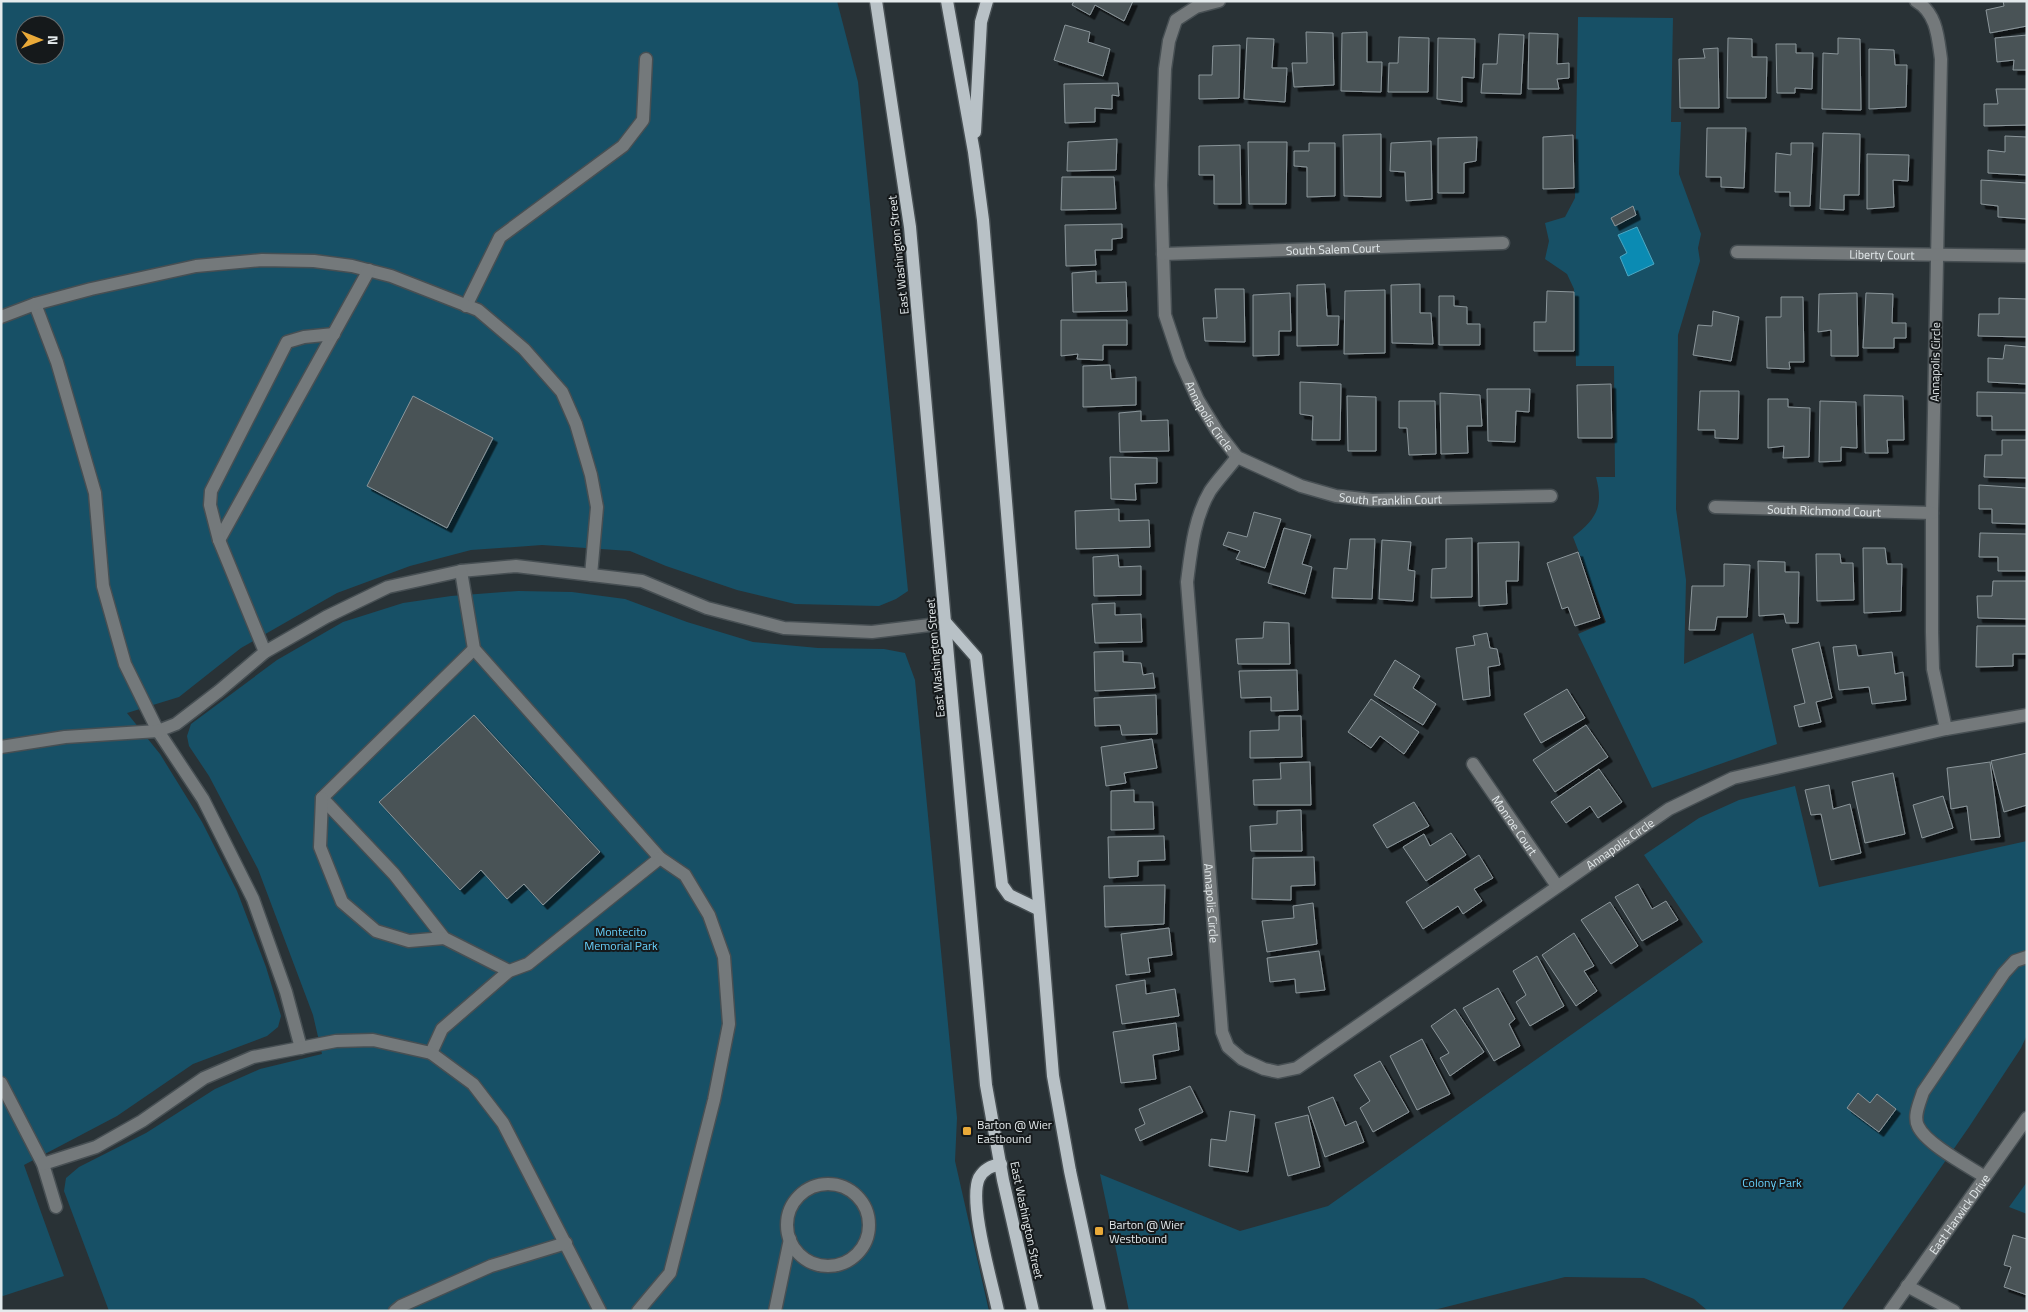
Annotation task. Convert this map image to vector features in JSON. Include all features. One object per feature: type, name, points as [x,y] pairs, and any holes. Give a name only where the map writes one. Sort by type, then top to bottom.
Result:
[{"type":"main road","name":"East Washington Street","points":[[876,1],[910,227],[986,1084],[1001,1164],[1033,1311]]},
{"type":"main road","points":[[947,1],[974,152],[984,230],[1053,1076],[1070,1171],[1100,1311]]},
{"type":"main road","points":[[974,152],[981,22],[986,1]]},
{"type":"main road","points":[[946,623],[976,657],[1002,885],[1009,895],[1038,909]]},
{"type":"main road","points":[[998,1311],[977,1212],[976,1192],[979,1179],[984,1170],[1001,1164]]},
{"type":"street","name":"Annapolis Circle","points":[[1219,1],[1196,7],[1176,20],[1169,41],[1162,120],[1161,185],[1165,315],[1180,360],[1198,400],[1217,431],[1237,457],[1210,491],[1199,515],[1193,538],[1187,582],[1222,1032],[1228,1047],[1242,1059],[1264,1069],[1278,1072],[1297,1068],[1669,809],[1733,778],[1946,729],[2027,715]]},
{"type":"street","name":"Annapolis Circle","points":[[1916,1],[1924,6],[1933,20],[1941,59],[1932,513],[1933,669],[1946,729]]},
{"type":"street","points":[[466,306],[500,237],[624,146],[643,120],[646,59]]},
{"type":"street","name":"South Salem Court","points":[[1163,254],[1503,243]]},
{"type":"street","name":"Liberty Court","points":[[1736,252],[2027,256]]},
{"type":"street","points":[[1,318],[35,304],[92,289],[196,266],[262,260],[305,261],[352,266],[391,276],[478,310],[524,349],[562,392],[581,441],[591,475],[597,507],[590,575]]},
{"type":"street","points":[[219,540],[369,270]]},
{"type":"street","points":[[35,304],[57,362],[95,493],[103,586],[125,664],[158,732],[203,799],[253,899],[286,992],[301,1048]]},
{"type":"street","points":[[265,652],[219,540],[210,505],[211,491],[288,342],[304,337],[334,334]]},
{"type":"street","name":"South Franklin Court","points":[[1237,457],[1301,486],[1336,496],[1372,500],[1551,496]]},
{"type":"street","name":"South Richmond Court","points":[[1715,508],[1932,513]]},
{"type":"street","points":[[1,746],[65,737],[158,732],[176,724],[265,652],[326,617],[388,587],[461,571],[516,566],[642,581],[707,608],[784,628],[872,632],[946,623]]},
{"type":"street","points":[[461,571],[474,649],[660,858],[684,874],[709,915],[724,957],[729,1024],[714,1100],[670,1273],[638,1311]]},
{"type":"street","points":[[444,938],[408,941],[376,930],[342,902],[320,847],[322,798],[474,649]]},
{"type":"street","name":"Monroe Court","points":[[1473,764],[1557,886]]},
{"type":"street","points":[[322,798],[394,874],[444,938],[510,972]]},
{"type":"street","points":[[431,1053],[442,1028],[510,972],[528,964],[660,858]]},
{"type":"street","points":[[1984,1177],[1929,1140],[1918,1126],[1917,1110],[1923,1092],[2004,972],[2015,961],[2027,957]]},
{"type":"street","points":[[43,1164],[96,1147],[142,1121],[204,1078],[253,1058],[336,1041],[373,1040],[431,1053],[472,1084],[503,1123],[600,1311]]},
{"type":"street","points":[[1,1083],[43,1164],[56,1206]]},
{"type":"street","name":"East Harwick Drive","points":[[1890,1311],[2027,1118]]},
{"type":"street","points":[[775,1311],[790,1239],[787,1226],[789,1212],[796,1200],[806,1190],[819,1185],[832,1184],[846,1188],[857,1196],[865,1207],[869,1220],[869,1233],[860,1251],[845,1263],[832,1267],[818,1265],[806,1260],[796,1251],[790,1239]]},
{"type":"street","points":[[395,1311],[401,1306],[491,1266],[566,1243]]},
{"type":"street","points":[[1907,1286],[1954,1311]]},
{"type":"green space","points":[[1,1],[837,1],[858,82],[908,591],[896,599],[879,606],[795,604],[737,590],[666,566],[630,551],[542,545],[471,550],[410,566],[337,593],[241,648],[179,697],[127,713],[160,754],[202,822],[237,891],[266,967],[281,1016],[278,1027],[267,1036],[193,1064],[117,1116],[24,1165],[64,1276],[3,1296],[1,1295]]},
{"type":"green space","points":[[1578,17],[1673,18],[1671,122],[1681,122],[1679,174],[1701,234],[1698,248],[1700,261],[1678,335],[1676,509],[1686,580],[1684,664],[1753,633],[1777,744],[1652,788],[1578,634],[1606,622],[1573,537],[1587,524],[1596,512],[1599,497],[1596,477],[1615,477],[1614,366],[1576,366],[1574,289],[1567,274],[1545,259],[1549,241],[1545,223],[1565,217],[1575,198]]},
{"type":"green space","name":"Montecito Memorial Park","points":[[518,591],[572,592],[625,599],[687,622],[753,642],[818,648],[884,649],[905,653],[915,680],[957,1118],[955,1161],[989,1311],[109,1311],[64,1191],[66,1178],[79,1167],[146,1133],[215,1089],[260,1069],[322,1054],[313,1015],[258,869],[209,776],[189,746],[187,736],[191,724],[277,660],[343,622],[403,603],[451,596]]},
{"type":"green space","name":"Colony Park","points":[[1795,786],[1819,887],[2027,841],[2027,1035],[2021,1048],[1969,1127],[1841,1311],[1708,1311],[1694,1299],[1644,1278],[1565,1277],[1430,1311],[1129,1311],[1100,1174],[1240,1231],[1328,1206],[1703,942],[1644,855],[1699,818],[1739,800]]},
{"type":"green space","points":[[2027,1182],[2027,1214],[2009,1207]]},
{"type":"shaded area","points":[[1637,227],[1654,264],[1628,276],[1620,257],[1627,253],[1618,235]]},
{"type":"building","points":[[1074,1],[1133,1],[1124,21],[1095,5],[1090,15],[1072,5]]},
{"type":"building","points":[[2003,1],[2027,1],[2027,26],[1990,33],[1986,10],[2004,6]]},
{"type":"building","points":[[1065,25],[1090,32],[1088,42],[1110,49],[1103,76],[1054,60]]},
{"type":"building","points":[[1306,32],[1333,33],[1334,85],[1294,87],[1292,63],[1307,63]]},
{"type":"building","points":[[1367,32],[1367,62],[1382,62],[1381,92],[1341,91],[1342,33]]},
{"type":"building","points":[[1529,33],[1558,34],[1557,64],[1569,63],[1569,78],[1557,79],[1559,89],[1528,89]]},
{"type":"building","points":[[1499,34],[1524,35],[1521,94],[1481,93],[1483,64],[1497,64]]},
{"type":"building","points":[[2027,35],[2027,70],[2013,70],[2014,60],[1997,62],[1995,38]]},
{"type":"building","points":[[1399,37],[1429,38],[1428,92],[1388,92],[1389,63],[1398,63]]},
{"type":"building","points":[[1247,38],[1274,39],[1272,68],[1287,68],[1285,102],[1244,99]]},
{"type":"building","points":[[1438,38],[1475,39],[1474,78],[1462,77],[1462,102],[1437,99]]},
{"type":"building","points":[[1728,38],[1752,39],[1752,57],[1767,57],[1766,98],[1727,98]]},
{"type":"building","points":[[1838,38],[1860,39],[1861,110],[1822,109],[1823,53],[1838,54]]},
{"type":"building","points":[[1776,44],[1796,44],[1796,53],[1813,53],[1812,89],[1795,88],[1795,93],[1777,93]]},
{"type":"building","points":[[1240,45],[1239,98],[1199,99],[1199,75],[1212,75],[1213,46]]},
{"type":"building","points":[[1718,48],[1719,108],[1680,108],[1679,59],[1705,58],[1703,49]]},
{"type":"building","points":[[1869,49],[1894,50],[1895,65],[1907,65],[1906,107],[1869,109]]},
{"type":"building","points":[[1118,83],[1119,96],[1112,95],[1112,109],[1095,108],[1095,122],[1065,123],[1064,84]]},
{"type":"building","points":[[1996,89],[2027,89],[2027,125],[1984,126],[1984,104],[1998,104]]},
{"type":"building","points":[[1707,128],[1746,128],[1744,188],[1721,187],[1721,177],[1706,177]]},
{"type":"building","points":[[1823,133],[1860,134],[1859,195],[1844,195],[1844,210],[1820,209]]},
{"type":"building","points":[[1381,134],[1381,197],[1344,196],[1343,135]]},
{"type":"building","points":[[1573,135],[1574,188],[1543,189],[1543,137]]},
{"type":"building","points":[[2005,136],[2027,137],[2027,175],[1988,173],[1988,150],[2005,152]]},
{"type":"building","points":[[1477,137],[1476,161],[1464,163],[1464,193],[1438,193],[1438,138]]},
{"type":"building","points":[[1117,139],[1116,170],[1067,171],[1068,142]]},
{"type":"building","points":[[1431,141],[1432,199],[1406,201],[1405,172],[1390,171],[1391,143]]},
{"type":"building","points":[[1248,142],[1287,142],[1286,204],[1249,204]]},
{"type":"building","points":[[1309,143],[1335,143],[1335,196],[1307,197],[1307,167],[1294,166],[1294,151],[1309,151]]},
{"type":"building","points":[[1791,143],[1813,143],[1810,206],[1790,206],[1790,192],[1775,192],[1776,153],[1791,155]]},
{"type":"building","points":[[1240,145],[1241,204],[1214,204],[1214,175],[1199,175],[1199,146]]},
{"type":"building","points":[[1867,154],[1909,155],[1908,181],[1893,180],[1894,207],[1867,209]]},
{"type":"building","points":[[1062,177],[1114,177],[1116,209],[1061,210]]},
{"type":"building","points":[[1981,180],[2027,183],[2027,219],[1998,217],[1998,206],[1981,204]]},
{"type":"building","points":[[1633,206],[1636,215],[1615,226],[1611,218]]},
{"type":"building","points":[[1122,224],[1122,238],[1112,239],[1112,250],[1095,250],[1096,265],[1066,266],[1065,225]]},
{"type":"building","points":[[1096,271],[1096,283],[1126,282],[1127,311],[1073,312],[1072,273]]},
{"type":"building","points":[[1325,284],[1327,316],[1339,316],[1338,345],[1297,346],[1297,285]]},
{"type":"building","points":[[1420,284],[1420,313],[1431,313],[1433,344],[1392,343],[1391,285]]},
{"type":"building","points":[[1215,289],[1244,289],[1245,342],[1205,341],[1203,318],[1217,318]]},
{"type":"building","points":[[1385,290],[1385,353],[1344,354],[1345,291]]},
{"type":"building","points":[[1547,291],[1574,292],[1574,351],[1534,351],[1534,322],[1546,322]]},
{"type":"building","points":[[1290,293],[1291,331],[1279,331],[1279,355],[1253,356],[1253,295]]},
{"type":"building","points":[[1857,293],[1858,356],[1831,356],[1831,330],[1818,332],[1819,294]]},
{"type":"building","points":[[1866,293],[1893,294],[1892,323],[1906,323],[1906,338],[1894,338],[1894,348],[1863,348]]},
{"type":"building","points":[[1439,296],[1454,296],[1454,306],[1467,307],[1467,324],[1480,324],[1480,345],[1439,345]]},
{"type":"building","points":[[1781,297],[1803,297],[1804,362],[1789,362],[1790,369],[1767,368],[1766,317],[1781,317]]},
{"type":"building","points":[[1999,298],[2027,299],[2027,337],[1978,336],[1979,314],[1999,314]]},
{"type":"building","points":[[1713,311],[1739,317],[1731,361],[1693,355],[1698,325],[1712,326]]},
{"type":"building","points":[[1061,320],[1127,320],[1127,345],[1103,345],[1103,360],[1077,359],[1078,354],[1061,356]]},
{"type":"building","points":[[2005,345],[2027,347],[2027,384],[1988,382],[1988,358],[2003,359]]},
{"type":"building","points":[[1110,365],[1111,379],[1136,377],[1136,405],[1083,407],[1083,366]]},
{"type":"building","points":[[1300,382],[1341,384],[1340,440],[1312,440],[1313,416],[1300,414]]},
{"type":"building","points":[[1611,384],[1612,438],[1578,438],[1577,385]]},
{"type":"building","points":[[1487,389],[1530,389],[1529,412],[1516,411],[1515,442],[1488,441]]},
{"type":"building","points":[[1700,391],[1739,391],[1738,439],[1715,438],[1715,430],[1698,430]]},
{"type":"building","points":[[1977,392],[2027,393],[2027,430],[1992,430],[1992,416],[1977,416]]},
{"type":"building","points":[[1440,393],[1480,395],[1482,426],[1467,426],[1468,453],[1441,454]]},
{"type":"building","points":[[1864,395],[1903,396],[1904,440],[1887,440],[1888,453],[1865,453]]},
{"type":"building","points":[[413,396],[493,438],[447,528],[367,486]]},
{"type":"building","points":[[1347,396],[1376,397],[1376,451],[1348,451]]},
{"type":"building","points":[[1768,399],[1788,399],[1788,407],[1810,408],[1809,457],[1783,458],[1784,446],[1768,448]]},
{"type":"building","points":[[1399,401],[1435,401],[1436,454],[1409,455],[1407,428],[1399,428]]},
{"type":"building","points":[[1820,401],[1856,402],[1857,448],[1841,447],[1841,461],[1819,462]]},
{"type":"building","points":[[1141,411],[1141,421],[1168,420],[1169,451],[1120,452],[1119,413]]},
{"type":"building","points":[[2002,440],[2027,440],[2027,478],[1984,477],[1985,455],[2002,455]]},
{"type":"building","points":[[1110,457],[1157,458],[1157,483],[1135,484],[1136,500],[1111,499]]},
{"type":"building","points":[[1979,485],[2027,488],[2027,524],[1992,523],[1992,509],[1979,509]]},
{"type":"building","points":[[1119,509],[1119,521],[1149,520],[1150,547],[1076,549],[1075,511]]},
{"type":"building","points":[[1254,512],[1281,519],[1265,568],[1236,559],[1240,551],[1223,545],[1228,532],[1247,537]]},
{"type":"building","points":[[1284,528],[1311,535],[1302,564],[1312,567],[1305,594],[1268,583]]},
{"type":"building","points":[[1980,533],[2027,534],[2027,571],[1998,571],[1998,557],[1979,557]]},
{"type":"building","points":[[1472,538],[1472,597],[1431,598],[1432,569],[1446,568],[1446,539]]},
{"type":"building","points":[[1350,539],[1375,539],[1372,599],[1332,598],[1334,568],[1347,569]]},
{"type":"building","points":[[1382,540],[1411,542],[1408,570],[1415,571],[1413,601],[1379,599]]},
{"type":"building","points":[[1519,542],[1518,581],[1506,581],[1507,604],[1479,606],[1478,543]]},
{"type":"building","points":[[1863,548],[1885,548],[1887,564],[1902,564],[1901,611],[1864,613]]},
{"type":"building","points":[[1578,552],[1600,618],[1575,626],[1568,607],[1562,609],[1547,563]]},
{"type":"building","points":[[1816,554],[1840,554],[1841,563],[1853,563],[1854,600],[1817,601]]},
{"type":"building","points":[[1118,555],[1119,567],[1141,566],[1141,595],[1094,596],[1093,557]]},
{"type":"building","points":[[1758,561],[1785,562],[1785,572],[1799,572],[1798,623],[1786,623],[1784,614],[1759,616]]},
{"type":"building","points":[[1724,564],[1750,565],[1747,617],[1717,617],[1715,630],[1689,630],[1692,586],[1724,586]]},
{"type":"building","points":[[1993,581],[2027,581],[2027,619],[1978,618],[1977,596],[1992,596]]},
{"type":"building","points":[[1115,603],[1115,615],[1141,614],[1142,642],[1095,643],[1092,604]]},
{"type":"building","points":[[1264,622],[1289,623],[1290,664],[1238,664],[1236,639],[1263,638]]},
{"type":"building","points":[[1977,626],[2027,626],[2027,654],[2013,654],[2013,666],[1976,667]]},
{"type":"building","points":[[1487,633],[1490,648],[1497,649],[1500,665],[1488,667],[1490,696],[1463,700],[1456,648],[1475,645],[1473,636]]},
{"type":"building","points":[[1819,642],[1832,698],[1816,702],[1821,722],[1799,727],[1794,706],[1805,703],[1792,649]]},
{"type":"building","points":[[1856,645],[1858,656],[1892,652],[1895,674],[1903,672],[1906,700],[1872,704],[1869,687],[1839,690],[1833,647]]},
{"type":"building","points":[[1123,651],[1123,662],[1141,663],[1143,675],[1153,673],[1155,688],[1095,691],[1094,652]]},
{"type":"building","points":[[1395,660],[1420,676],[1413,688],[1436,704],[1423,725],[1374,695]]},
{"type":"building","points":[[1297,670],[1298,710],[1271,711],[1271,697],[1241,698],[1239,671]]},
{"type":"building","points":[[1567,689],[1585,718],[1541,743],[1524,714]]},
{"type":"building","points":[[1156,695],[1157,734],[1122,735],[1120,725],[1095,726],[1094,698]]},
{"type":"building","points":[[1371,699],[1419,732],[1404,754],[1380,736],[1371,748],[1348,732]]},
{"type":"building","points":[[474,715],[600,852],[543,905],[524,884],[507,899],[481,870],[460,890],[379,802]]},
{"type":"building","points":[[1279,716],[1301,716],[1302,757],[1250,758],[1250,731],[1279,730]]},
{"type":"building","points":[[1586,725],[1608,757],[1555,792],[1533,760]]},
{"type":"building","points":[[1152,739],[1157,768],[1124,773],[1126,783],[1106,786],[1101,747]]},
{"type":"building","points":[[2027,753],[2027,805],[2004,812],[1991,761]]},
{"type":"building","points":[[1310,762],[1311,805],[1254,805],[1253,780],[1281,779],[1280,763]]},
{"type":"building","points":[[1990,762],[2000,837],[1971,840],[1967,806],[1951,809],[1947,768]]},
{"type":"building","points":[[1599,769],[1622,802],[1598,818],[1590,806],[1566,823],[1551,802]]},
{"type":"building","points":[[1893,773],[1905,834],[1865,843],[1852,782]]},
{"type":"building","points":[[1829,785],[1833,809],[1850,804],[1861,853],[1831,860],[1821,814],[1811,815],[1805,790]]},
{"type":"building","points":[[1134,790],[1134,802],[1153,802],[1154,829],[1111,830],[1111,791]]},
{"type":"building","points":[[1943,796],[1953,828],[1922,838],[1913,805]]},
{"type":"building","points":[[1414,802],[1429,826],[1387,848],[1373,825]]},
{"type":"building","points":[[1301,810],[1302,851],[1251,851],[1250,826],[1277,824],[1277,811]]},
{"type":"building","points":[[1451,833],[1466,855],[1426,881],[1403,847],[1424,834],[1430,846]]},
{"type":"building","points":[[1164,836],[1165,860],[1138,861],[1138,876],[1109,878],[1108,837]]},
{"type":"building","points":[[1479,855],[1493,878],[1474,889],[1482,901],[1463,914],[1458,906],[1423,929],[1406,902]]},
{"type":"building","points":[[1314,857],[1315,885],[1291,886],[1291,900],[1252,899],[1253,858]]},
{"type":"building","points":[[1638,884],[1652,909],[1666,901],[1678,920],[1642,941],[1615,897]]},
{"type":"building","points":[[1165,885],[1164,924],[1105,927],[1104,886]]},
{"type":"building","points":[[1610,902],[1638,946],[1611,964],[1581,920]]},
{"type":"building","points":[[1313,903],[1317,944],[1267,952],[1262,921],[1294,918],[1293,906]]},
{"type":"building","points":[[1169,928],[1172,955],[1148,958],[1150,972],[1126,975],[1121,934]]},
{"type":"building","points":[[1574,933],[1594,966],[1584,971],[1597,991],[1576,1006],[1542,955]]},
{"type":"building","points":[[1319,951],[1325,990],[1296,993],[1295,979],[1270,982],[1267,958]]},
{"type":"building","points":[[1537,956],[1564,1006],[1530,1026],[1516,1002],[1526,995],[1513,971]]},
{"type":"building","points":[[1145,980],[1146,994],[1175,989],[1179,1016],[1122,1024],[1116,985]]},
{"type":"building","points":[[1498,988],[1515,1019],[1509,1024],[1520,1046],[1494,1061],[1463,1008]]},
{"type":"building","points":[[1455,1009],[1484,1052],[1450,1076],[1440,1058],[1449,1053],[1431,1026]]},
{"type":"building","points":[[1176,1023],[1179,1050],[1153,1055],[1156,1079],[1121,1083],[1113,1032]]},
{"type":"building","points":[[1422,1039],[1450,1094],[1417,1110],[1390,1056]]},
{"type":"building","points":[[1380,1061],[1409,1112],[1373,1132],[1360,1108],[1370,1101],[1354,1075]]},
{"type":"building","points":[[1190,1086],[1203,1112],[1140,1141],[1135,1129],[1145,1124],[1139,1109]]},
{"type":"building","points":[[1858,1093],[1870,1103],[1877,1094],[1896,1109],[1879,1132],[1847,1108]]},
{"type":"building","points":[[1333,1097],[1345,1126],[1356,1121],[1364,1142],[1325,1157],[1308,1107]]},
{"type":"building","points":[[1230,1111],[1255,1115],[1248,1172],[1209,1166],[1211,1139],[1226,1141]]},
{"type":"building","points":[[1308,1115],[1320,1167],[1288,1176],[1275,1123]]},
{"type":"building","points":[[2013,1235],[2027,1239],[2027,1295],[2004,1287],[2011,1267],[2004,1265]]},
{"type":"place","name":"Barton @ Wier Eastbound","points":[[967,1131]]},
{"type":"place","name":"Barton @ Wier Westbound","points":[[1099,1231]]}]
